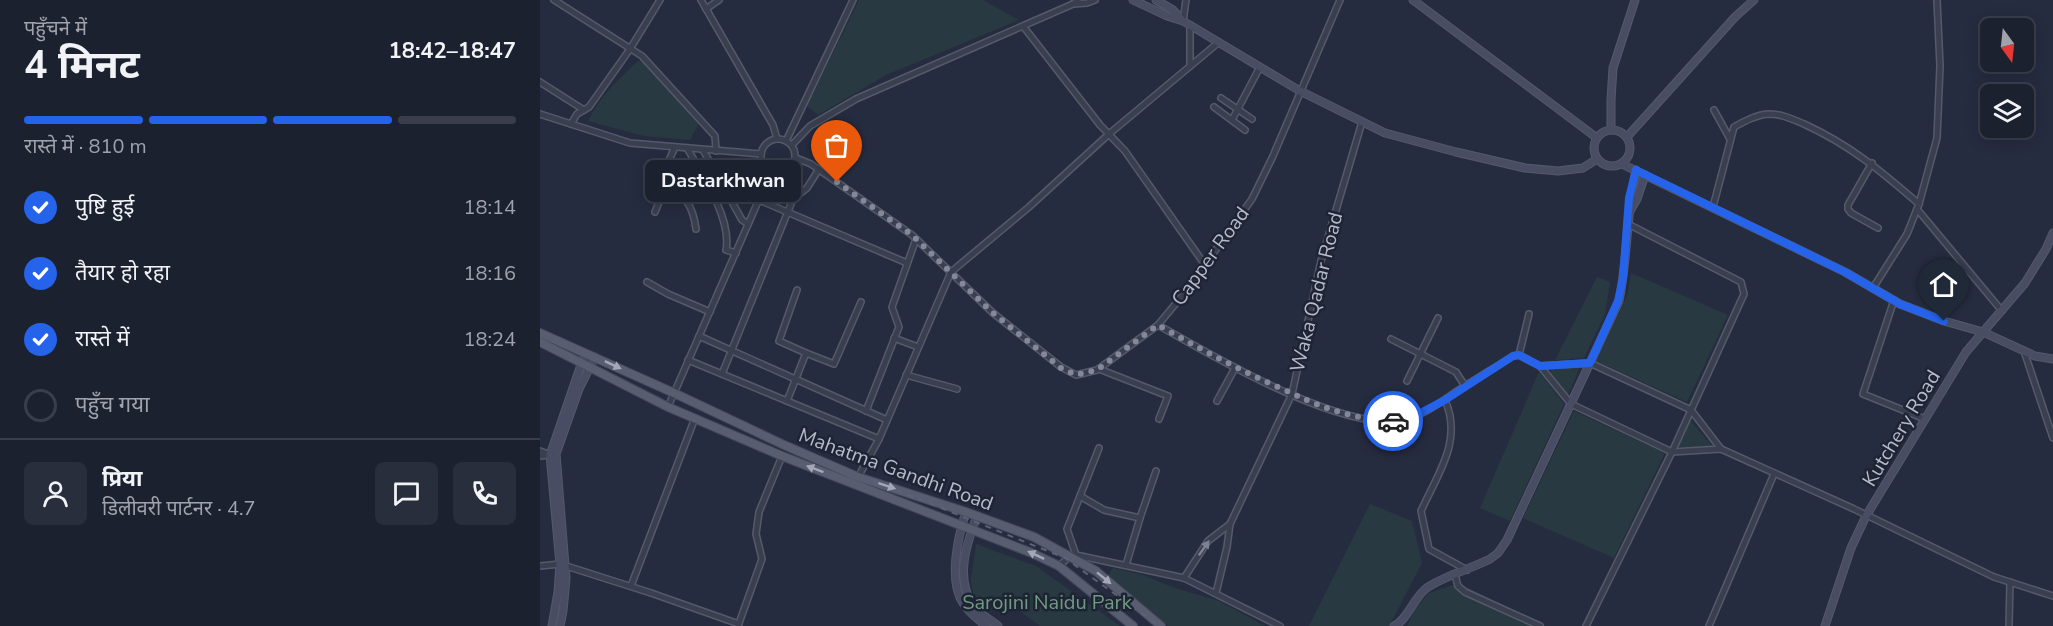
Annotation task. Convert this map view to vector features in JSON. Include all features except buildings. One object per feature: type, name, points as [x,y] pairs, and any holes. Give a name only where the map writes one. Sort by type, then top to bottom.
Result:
[{"type":"main road","name":"Mahatma Gandhi Road","points":[[540,333],[674,393],[856,480],[962,527],[1032,553],[1059,566],[1133,626]]},
{"type":"main road","name":"Mahatma Gandhi Road","points":[[540,342],[668,407],[782,456],[966,512],[1034,537],[1073,555],[1104,577],[1161,626]]},
{"type":"street","points":[[554,0],[642,56],[715,136],[716,150]]},
{"type":"street","points":[[571,124],[578,114],[589,107],[630,49],[660,0]]},
{"type":"street","points":[[701,0],[773,124],[777,139]]},
{"type":"street","points":[[706,9],[719,0]]},
{"type":"street","points":[[789,143],[853,0]]},
{"type":"street","points":[[789,143],[810,126],[856,99],[1075,2],[1087,3],[1095,0]]},
{"type":"street","points":[[1133,0],[1186,23],[1300,91],[1385,133],[1525,168],[1558,171],[1583,168],[1597,159]]},
{"type":"street","points":[[1156,0],[1173,10],[1186,23]]},
{"type":"street","points":[[1185,0],[1190,66]]},
{"type":"street","name":"Capper Road","points":[[796,158],[819,169],[916,239],[993,313],[1061,368],[1076,375],[1088,374],[1099,369],[1158,325],[1252,199],[1273,156],[1340,0]]},
{"type":"street","points":[[1413,0],[1597,138]]},
{"type":"street","points":[[1611,130],[1613,68],[1635,0]]},
{"type":"street","points":[[1627,137],[1713,41],[1754,0]]},
{"type":"street","points":[[1873,288],[1907,234],[1918,206],[1937,138],[1940,66],[1937,0]]},
{"type":"street","points":[[1023,26],[1108,134],[1125,151],[1205,265]]},
{"type":"street","points":[[856,480],[879,439],[951,272],[1029,207],[1108,134],[1219,42]]},
{"type":"street","points":[[1232,120],[1260,67]]},
{"type":"street","points":[[540,82],[584,110]]},
{"type":"street","points":[[1221,98],[1252,119]]},
{"type":"street","points":[[1214,107],[1245,130]]},
{"type":"street","points":[[1714,110],[1730,139]]},
{"type":"street","points":[[540,114],[630,143],[761,154]]},
{"type":"street","points":[[1713,207],[1734,127],[1754,117],[1767,114],[1781,115],[1824,133],[1872,163],[1918,206],[2002,311]]},
{"type":"street","name":"Waka Qadar Road","points":[[1216,593],[1230,524],[1292,394],[1321,261],[1362,122]]},
{"type":"street","points":[[1622,164],[1630,152],[1627,137],[1617,130],[1603,133],[1597,138],[1594,152],[1597,159],[1609,166],[1622,164],[1636,170],[1845,272],[1894,300],[1944,321],[1983,332],[2035,356],[2053,359]]},
{"type":"street","points":[[777,139],[789,143],[796,158],[789,170],[783,173],[771,172],[765,167],[761,154],[767,144],[777,139]]},
{"type":"street","points":[[655,212],[667,182],[670,158],[675,147]]},
{"type":"street","points":[[687,148],[705,178],[725,224],[728,240],[726,250],[736,252]]},
{"type":"street","points":[[703,150],[742,220],[748,224]]},
{"type":"street","points":[[1872,163],[1848,205],[1848,209],[1878,228]]},
{"type":"street","points":[[722,374],[793,199],[807,188],[819,169]]},
{"type":"street","points":[[1398,625],[1413,601],[1427,587],[1467,570],[1498,553],[1507,540],[1618,301],[1623,278],[1630,211],[1629,198],[1636,170]]},
{"type":"street","points":[[668,407],[771,172]]},
{"type":"street","points":[[1630,211],[1637,199],[1645,175]]},
{"type":"street","points":[[667,182],[684,196],[694,214],[696,229]]},
{"type":"street","points":[[759,200],[907,263]]},
{"type":"street","points":[[1586,626],[1672,452],[1744,294],[1741,282],[1628,224]]},
{"type":"street","name":"Kutchery Road","points":[[1825,626],[1851,548],[1866,516],[1966,352],[2025,283],[2053,233]]},
{"type":"street","points":[[866,411],[899,327],[892,308],[916,239]]},
{"type":"street","points":[[647,282],[710,312]]},
{"type":"street","points":[[797,290],[779,341],[834,364],[861,302]]},
{"type":"street","points":[[1894,300],[1863,394],[1925,419]]},
{"type":"street","points":[[1519,355],[1528,314]]},
{"type":"street","points":[[1407,381],[1438,318]]},
{"type":"street","points":[[1158,325],[1235,368],[1292,394],[1322,407],[1371,420],[1395,421],[1411,418],[1445,400],[1513,356],[1519,355],[1540,366],[1571,404],[1672,452],[1721,449]]},
{"type":"street","points":[[699,336],[887,420]]},
{"type":"street","points":[[894,338],[918,347]]},
{"type":"street","points":[[1391,339],[1456,372],[1465,386]]},
{"type":"street","points":[[2024,351],[2053,438]]},
{"type":"street","points":[[560,626],[563,611],[562,565],[553,454],[585,352]]},
{"type":"street","points":[[788,401],[806,353]]},
{"type":"street","points":[[553,454],[579,389],[595,357]]},
{"type":"street","points":[[688,360],[879,439]]},
{"type":"street","points":[[1540,366],[1590,363],[1691,410],[1721,449],[1994,577],[2053,596]]},
{"type":"street","points":[[1217,401],[1235,368]]},
{"type":"street","points":[[1099,369],[1168,396],[1159,419]]},
{"type":"street","points":[[906,375],[957,389]]},
{"type":"street","points":[[1445,400],[1451,414],[1450,448],[1421,510],[1421,519],[1429,549],[1467,570]]},
{"type":"street","points":[[631,586],[695,418]]},
{"type":"street","points":[[1073,555],[1067,529],[1099,448]]},
{"type":"street","points":[[540,451],[553,454]]},
{"type":"street","points":[[540,456],[553,454]]},
{"type":"street","points":[[540,566],[562,565],[631,586],[738,625],[762,559],[756,534],[759,512],[782,456]]},
{"type":"street","points":[[1126,565],[1156,471]]},
{"type":"street","points":[[1709,626],[1774,474]]},
{"type":"street","points":[[1080,496],[1104,510],[1140,518]]},
{"type":"street","points":[[966,512],[955,575],[957,591],[962,603],[986,626]]},
{"type":"street","points":[[977,516],[964,564],[963,583],[976,609],[998,626]]},
{"type":"street","name":"Waka Qadar Road","points":[[1184,578],[1208,541],[1230,524]]},
{"type":"street","points":[[1059,566],[1073,555],[1184,578],[1280,626]]},
{"type":"street","points":[[552,626],[562,565]]},
{"type":"street","points":[[1455,575],[1458,586],[1465,592],[1540,626]]},
{"type":"street","points":[[2009,626],[2010,582]]},
{"type":"green space","points":[[859,0],[983,0],[1019,20],[886,75],[818,115],[807,106]]},
{"type":"green space","points":[[638,61],[642,61],[699,123],[690,140],[644,136],[588,121],[604,96]]},
{"type":"green space","points":[[1631,273],[1728,315],[1687,402],[1596,361],[1627,296]]},
{"type":"green space","points":[[1597,277],[1610,282],[1605,314],[1584,358],[1555,360]]},
{"type":"green space","points":[[1580,367],[1568,395],[1550,374],[1552,368]]},
{"type":"green space","points":[[1539,372],[1564,404],[1510,521],[1480,508]]},
{"type":"green space","points":[[1574,411],[1665,453],[1614,558],[1523,518]]},
{"type":"green space","points":[[1690,420],[1713,447],[1679,447]]},
{"type":"green space","points":[[1370,504],[1412,521],[1422,563],[1389,626],[1309,626]]},
{"type":"green space","name":"Sarojini Naidu Park","points":[[976,544],[1036,566],[1120,626],[1040,626],[1001,597],[989,612],[974,599],[971,580]]},
{"type":"green space","points":[[1113,568],[1143,575],[1175,588],[1219,601],[1265,626],[1168,626],[1108,575]]},
{"type":"green space","points":[[1459,583],[1542,626],[1407,626],[1415,609],[1429,593]]},
{"type":"railway","points":[[874,481],[1065,558],[1159,626]]},
{"type":"way so far","points":[[837,182],[912,235],[993,313],[1061,368],[1076,375],[1088,374],[1097,370],[1158,325],[1224,363],[1322,407],[1341,414],[1371,420],[1393,421]]},
{"type":"place","name":"Dastarkhwan","points":[[837,182]]},
{"type":"route","points":[[1393,421],[1411,418],[1445,400],[1513,356],[1519,355],[1540,366],[1590,363],[1618,301],[1623,278],[1630,211],[1629,198],[1636,170],[1845,272],[1900,304],[1944,321]]}]
